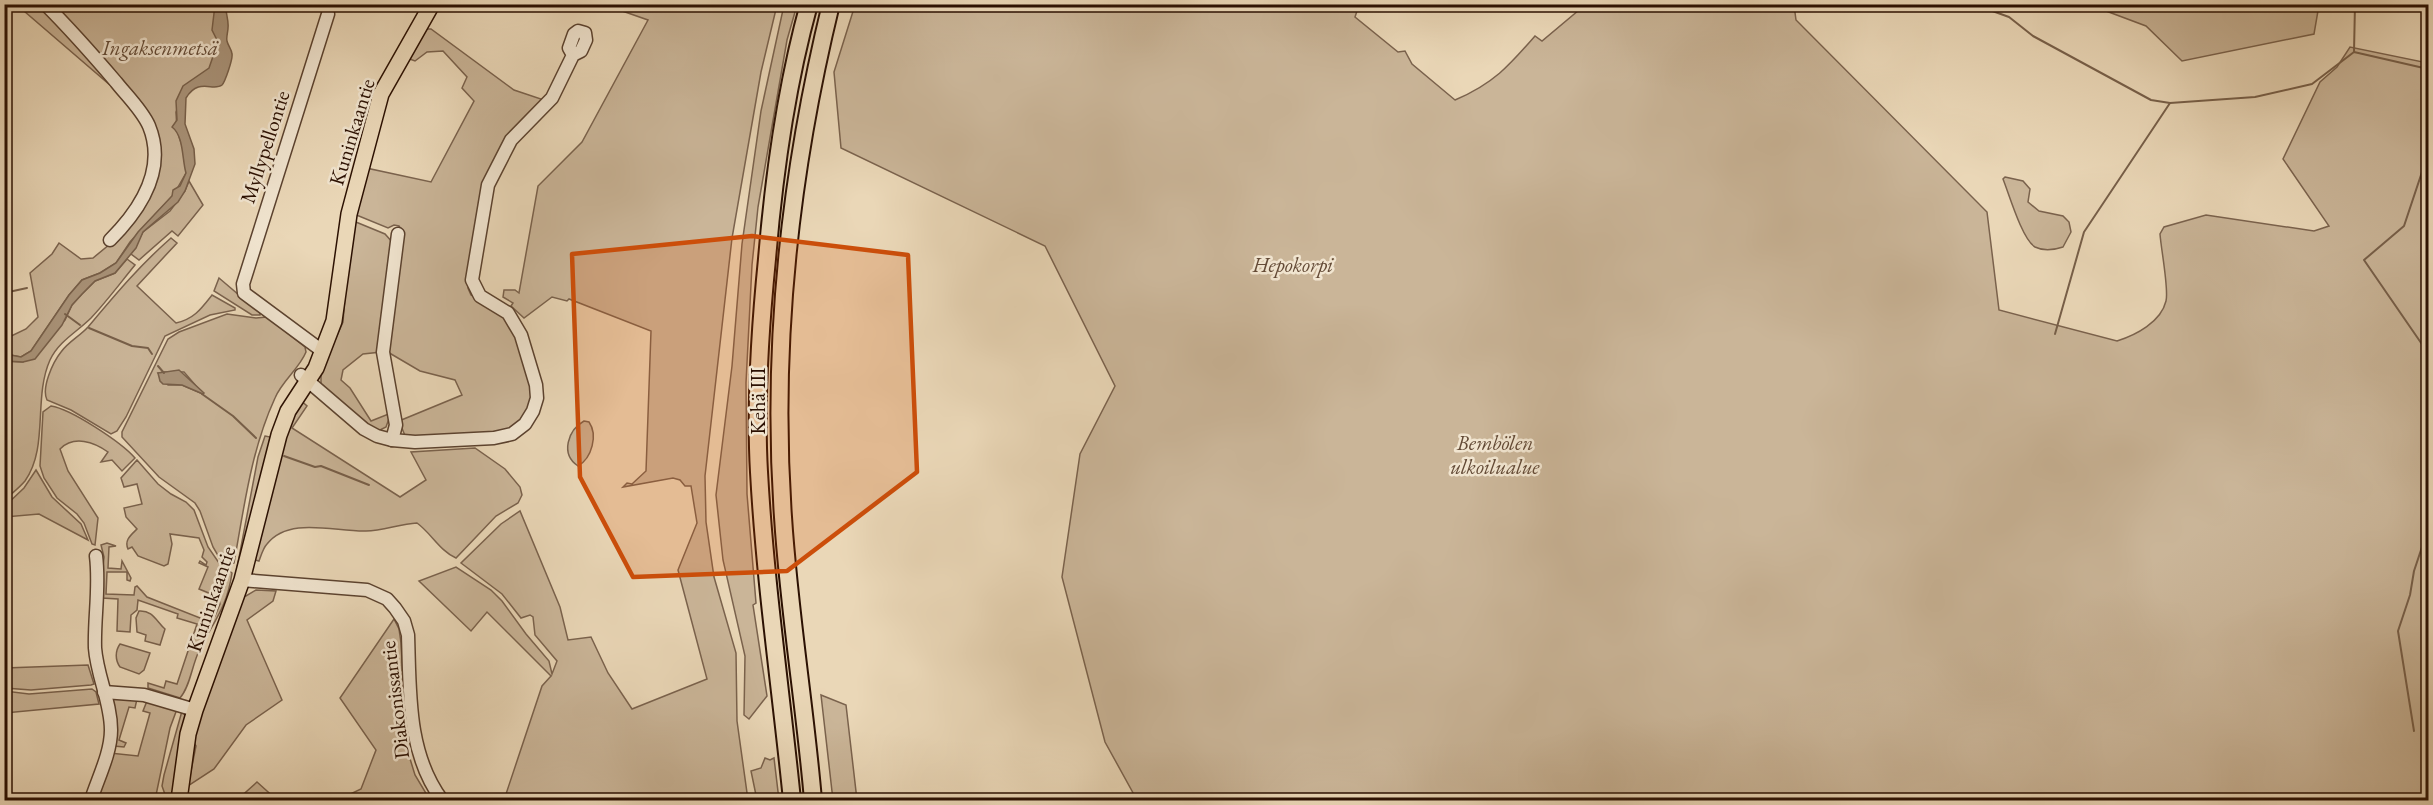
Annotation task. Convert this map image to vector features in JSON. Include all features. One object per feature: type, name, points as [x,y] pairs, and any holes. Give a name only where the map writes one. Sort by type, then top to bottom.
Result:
[{"type":"highway","name":"Kehä III","points":[[792,801],[765,562],[759,469],[759,375],[763,297],[776,175],[785,114],[809,4]]},
{"type":"highway","name":"Kehä III","points":[[813,801],[783,515],[781,348],[792,212],[805,122],[831,4]]},
{"type":"main road","name":"Kuninkaantie","points":[[179,801],[186,745],[195,710],[242,580],[279,435],[288,411],[291,391],[305,377],[321,350],[335,313],[349,214],[372,125],[388,81],[432,4]]},
{"type":"street","points":[[45,4],[92,54],[149,125],[154,165],[151,182],[143,199],[127,222],[110,240]]},
{"type":"street","name":"Myllypellontie","points":[[321,350],[244,293],[243,284],[328,14]]},
{"type":"street","points":[[305,377],[364,429],[392,440],[436,442],[503,437],[512,434],[525,424],[533,411],[537,398],[536,385],[514,320],[501,307],[480,296],[472,280],[488,185],[512,140],[552,98],[573,55]]},
{"type":"street","points":[[392,440],[396,426],[383,352],[398,234]]},
{"type":"street","points":[[91,801],[109,748],[111,733],[95,650],[98,572],[96,556]]},
{"type":"street","name":"Diakonissantie","points":[[242,580],[367,590],[387,599],[404,621],[408,635],[416,749],[430,783],[442,801]]},
{"type":"street","points":[[104,692],[144,695],[195,710]]},
{"type":"highlighted area","points":[[752,236],[908,255],[917,472],[787,571],[633,577],[580,477],[572,254]]},
{"type":"green space","points":[[2319,4],[2314,34],[2182,61],[2146,26],[2090,5]]},
{"type":"green space","name":"Ingaksenmetsä","points":[[17,5],[217,5],[220,39],[211,70],[187,84],[176,112],[177,130],[184,152],[186,173],[174,194],[130,242],[116,263],[82,280],[69,295],[31,351],[21,357],[5,354],[5,339],[26,329],[38,317],[30,273],[52,254],[59,243],[81,259],[93,258],[110,244],[153,189],[155,134],[125,98]]},
{"type":"green space","points":[[605,5],[777,5],[761,72],[732,238],[705,476],[706,522],[714,577],[736,653],[737,721],[748,800],[504,800],[542,686],[551,676],[487,612],[471,631],[419,581],[456,567],[491,590],[549,661],[552,674],[557,661],[535,635],[533,617],[530,615],[521,618],[502,594],[461,563],[501,524],[520,511],[560,607],[568,640],[591,637],[608,673],[632,709],[707,679],[678,570],[697,523],[691,486],[685,486],[680,480],[673,478],[623,487],[627,483],[632,484],[646,471],[651,331],[569,299],[567,301],[552,297],[524,318],[511,306],[513,303],[503,297],[504,290],[515,290],[519,293],[538,186],[582,142],[648,20]]},
{"type":"green space","points":[[784,5],[797,5],[787,40],[758,207],[752,265],[746,383],[747,494],[756,603],[753,605],[767,696],[749,719],[744,715],[745,656],[723,560],[716,495],[732,366],[742,244],[761,111]]},
{"type":"green space","name":"Bembölen ulkoilualue","points":[[855,5],[1359,5],[1355,17],[1398,52],[1405,51],[1412,64],[1455,100],[1490,81],[1535,36],[1542,41],[1585,5],[1794,5],[1796,20],[1987,212],[1999,310],[2117,341],[2147,327],[2163,309],[2166,301],[2166,288],[2160,234],[2164,227],[2206,215],[2314,231],[2329,226],[2283,159],[2320,82],[2337,67],[2350,47],[2428,63],[2428,800],[1137,800],[1105,742],[1062,577],[1080,454],[1115,386],[1045,246],[841,148],[834,72]]},
{"type":"green space","points":[[424,29],[431,29],[514,90],[544,100],[510,134],[470,262],[468,288],[471,295],[502,312],[511,323],[530,379],[532,395],[524,420],[499,435],[406,438],[399,421],[462,395],[455,380],[420,371],[386,351],[401,229],[394,225],[388,228],[354,214],[366,168],[431,182],[474,101],[462,88],[467,77],[443,51],[427,52],[415,61],[407,58]]},
{"type":"green space","points":[[2005,177],[2023,181],[2030,189],[2028,202],[2039,211],[2063,216],[2069,222],[2071,232],[2063,247],[2041,249],[2030,242],[2016,216],[2003,179]]},
{"type":"green space","points":[[189,181],[203,205],[178,236],[172,231],[139,260],[131,254],[143,232],[170,211],[185,191]]},
{"type":"green space","points":[[351,220],[385,234],[393,243],[381,352],[363,354],[343,370],[341,380],[350,388],[371,421],[391,413],[386,427],[376,432],[321,385],[321,371],[343,322]]},
{"type":"green space","points":[[171,238],[177,243],[137,286],[176,323],[201,309],[212,295],[235,310],[210,315],[165,336],[126,417],[117,431],[111,434],[71,410],[47,400],[46,389],[49,375],[64,348],[88,327],[138,270]]},
{"type":"green space","points":[[127,259],[135,265],[97,312],[63,342],[50,360],[42,390],[37,453],[25,481],[5,500],[4,361],[23,362],[65,320],[72,305],[95,281],[115,273]]},
{"type":"green space","points":[[219,278],[260,315],[252,315],[214,291]]},
{"type":"green space","points":[[227,314],[256,318],[267,317],[305,347],[306,352],[303,358],[278,392],[260,438],[249,479],[234,563],[229,565],[220,559],[213,547],[195,503],[159,477],[122,437],[122,432],[168,339],[179,332]],"holes":[[[184,372],[203,394],[182,385],[168,385],[158,373]]]},
{"type":"green space","points":[[299,399],[307,406],[292,428],[400,497],[426,480],[411,452],[475,448],[505,469],[520,487],[522,495],[518,503],[496,516],[456,558],[445,551],[417,523],[372,531],[313,527],[287,530],[276,535],[263,550],[259,561],[255,560],[270,482]]},
{"type":"green space","points":[[51,406],[71,413],[95,427],[135,458],[122,471],[112,460],[101,462],[108,452],[97,445],[78,441],[71,442],[60,449],[68,471],[98,518],[95,545],[92,544],[84,523],[77,514],[57,498],[44,478],[40,466],[43,412]]},
{"type":"green space","points":[[584,421],[589,422],[592,427],[593,440],[587,458],[578,466],[569,455],[568,442],[574,430]]},
{"type":"green space","points":[[265,436],[270,437],[268,452],[242,568],[237,568],[258,457]]},
{"type":"green space","points":[[137,460],[158,484],[186,502],[194,510],[208,547],[219,563],[232,573],[227,596],[199,651],[186,688],[180,698],[148,688],[148,683],[164,688],[166,681],[177,684],[197,624],[177,618],[178,614],[138,600],[137,610],[131,615],[130,632],[117,631],[118,599],[102,598],[100,595],[104,557],[101,545],[107,543],[116,546],[109,547],[108,568],[121,569],[122,561],[131,578],[130,581],[127,580],[127,572],[107,572],[106,594],[134,595],[137,586],[147,597],[205,620],[215,616],[220,604],[218,596],[214,607],[212,606],[216,596],[199,589],[208,567],[199,563],[200,561],[206,565],[207,562],[202,557],[204,550],[199,538],[170,534],[172,544],[168,564],[164,566],[138,556],[132,547],[128,549],[128,540],[137,529],[126,517],[124,508],[142,504],[137,484],[124,487],[121,478]]},
{"type":"green space","points":[[36,470],[52,497],[81,524],[88,540],[39,514],[5,517],[5,506],[24,488]]},
{"type":"green space","points":[[256,590],[276,591],[273,601],[247,620],[282,700],[246,725],[214,769],[188,786],[196,746],[191,738],[241,596],[246,596]]},
{"type":"green space","points":[[139,611],[151,614],[165,629],[160,645],[145,641],[146,635],[137,632],[136,618]]},
{"type":"green space","points":[[394,619],[399,629],[401,643],[407,749],[415,775],[430,800],[338,800],[361,789],[376,750],[340,698]]},
{"type":"green space","points":[[120,644],[150,653],[144,670],[139,674],[120,667],[116,656]]},
{"type":"green space","points":[[88,665],[94,684],[91,685],[31,690],[5,688],[5,668]]},
{"type":"green space","points":[[92,689],[96,692],[99,704],[5,713],[5,691],[29,694]]},
{"type":"green space","points":[[821,695],[846,705],[857,800],[833,800]]},
{"type":"green space","points":[[112,698],[137,699],[135,708],[129,707],[119,740],[126,743],[124,747],[114,746]]},
{"type":"green space","points":[[147,701],[177,709],[170,728],[155,800],[94,800],[110,753],[138,756],[150,713],[143,711]]},
{"type":"green space","points":[[182,711],[187,718],[175,800],[167,800],[162,786]]},
{"type":"green space","points":[[765,758],[770,760],[774,758],[779,800],[757,800],[751,771],[761,768]]},
{"type":"green space","points":[[257,782],[277,800],[237,800]]},
{"type":"shaded area","points":[[215,5],[226,5],[227,39],[232,57],[222,85],[196,88],[186,98],[185,124],[194,149],[195,164],[185,191],[178,202],[143,232],[136,248],[115,273],[95,281],[72,305],[62,325],[35,359],[23,362],[5,361],[5,354],[21,357],[31,351],[69,295],[82,280],[116,263],[138,232],[172,196],[173,190],[180,186],[186,173],[181,142],[172,127],[177,120],[176,101],[183,86],[209,68],[218,42],[212,30]]},
{"type":"shaded area","points":[[179,370],[204,393],[182,385],[163,384],[160,381],[158,373]]},
{"type":"waterway","points":[[1973,4],[2009,17],[2033,36],[2151,100],[2170,103],[2255,97],[2312,84],[2354,52],[2428,69]]},
{"type":"waterway","points":[[2354,52],[2355,4]]},
{"type":"waterway","points":[[2055,334],[2084,232],[2170,103]]},
{"type":"waterway","points":[[2428,154],[2404,226],[2364,260],[2428,353]]},
{"type":"waterway","points":[[4,293],[27,288]]},
{"type":"waterway","points":[[65,314],[80,325]]},
{"type":"waterway","points":[[89,328],[132,346],[148,348],[152,354]]},
{"type":"waterway","points":[[158,366],[164,373]]},
{"type":"waterway","points":[[202,394],[233,416],[256,438]]},
{"type":"waterway","points":[[284,456],[315,467],[321,466],[369,485]]},
{"type":"waterway","points":[[2414,731],[2398,631],[2428,529]]},
{"type":"park label","name":"Hepokorpi","points":[[1293,265]]}]
